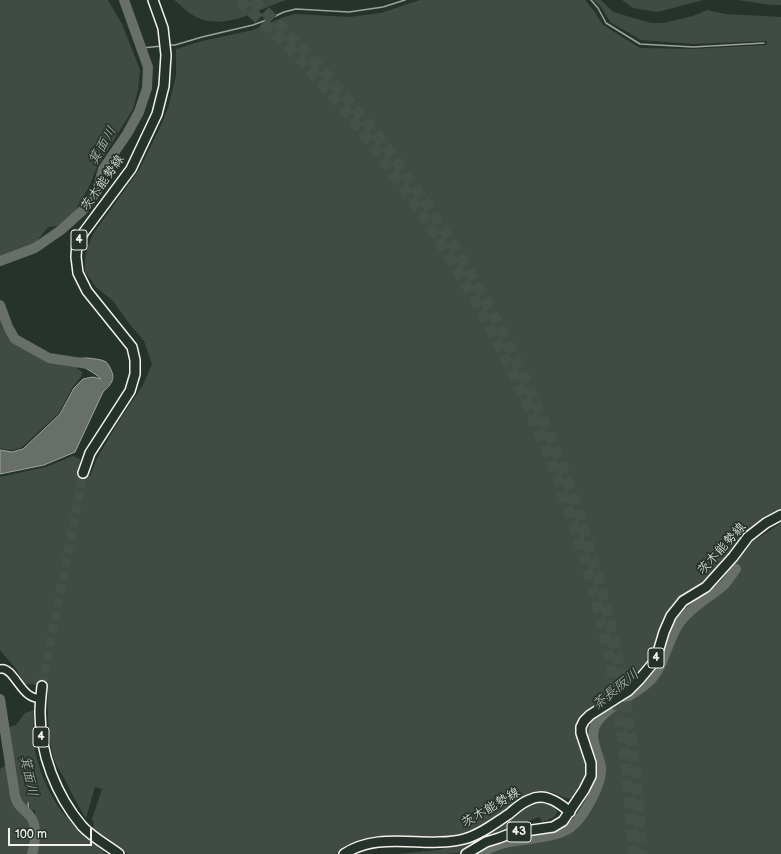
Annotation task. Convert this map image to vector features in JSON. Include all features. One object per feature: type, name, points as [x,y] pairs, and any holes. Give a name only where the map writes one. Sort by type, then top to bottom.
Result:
[{"type":"main road","name":"茨木能勢線","points":[[82,473],[90,453],[130,390],[135,374],[135,360],[132,347],[87,291],[78,273],[76,258],[78,243],[84,232],[131,169],[157,114],[164,86],[166,55],[163,28],[153,0]]},
{"type":"main road","name":"茨木能勢線","points":[[344,854],[350,850],[366,845],[388,841],[441,843],[464,839],[480,832],[525,802],[535,798],[550,799],[570,812],[588,784],[591,776],[591,763],[581,733],[584,721],[590,714],[628,690],[654,662],[671,616],[683,601],[706,587],[733,557],[748,537],[766,523],[781,515]]},
{"type":"main road","name":"4","points":[[42,686],[40,721],[42,739],[50,771],[56,784],[82,827],[119,854]]},
{"type":"main road","name":"43","points":[[466,854],[486,842],[512,833],[556,826],[562,822],[570,812]]},
{"type":"street","points":[[0,668],[7,669],[22,689],[30,696],[41,700]]},
{"type":"shaded area","points":[[0,0],[108,0],[122,24],[140,70],[138,90],[133,109],[97,167],[89,187],[77,208],[66,221],[59,226],[48,227],[34,245],[0,257]]},
{"type":"shaded area","points":[[174,0],[286,0],[239,18],[215,22],[203,20],[191,14]]},
{"type":"shaded area","points":[[420,0],[585,0],[603,25],[640,48],[692,49],[766,45],[767,41],[693,44],[641,40],[610,22],[601,7],[594,0],[601,0],[613,12],[651,23],[664,23],[693,16],[707,10],[725,14],[781,17],[781,511],[731,556],[704,586],[688,593],[651,661],[637,679],[583,718],[587,762],[586,778],[572,798],[565,798],[549,792],[534,794],[479,830],[463,837],[366,840],[348,847],[336,854],[128,854],[93,830],[94,823],[92,819],[102,789],[95,787],[86,818],[56,765],[51,747],[49,730],[48,686],[24,684],[17,670],[0,650],[0,477],[46,467],[73,456],[80,459],[79,474],[90,476],[97,458],[143,385],[152,364],[144,341],[113,301],[96,287],[85,272],[85,259],[93,234],[139,170],[162,123],[168,108],[176,76],[176,49],[202,41],[253,30],[295,14],[349,17],[381,13]]},
{"type":"shaded area","points":[[622,0],[703,0],[658,12],[633,8]]},
{"type":"shaded area","points":[[737,0],[781,0],[781,5],[772,5]]},
{"type":"shaded area","points":[[0,318],[2,328],[12,341],[49,361],[73,365],[82,372],[81,377],[72,388],[59,413],[21,448],[12,450],[0,448]]},
{"type":"shaded area","points":[[88,358],[106,362],[109,365],[113,378],[111,384],[103,392],[75,452],[44,465],[0,474],[0,450],[12,452],[23,449],[60,414],[74,388],[83,379],[93,377],[101,379],[89,370],[75,364],[75,359]]},
{"type":"shaded area","points":[[781,523],[781,854],[473,854],[485,846],[511,838],[551,832],[568,825],[593,787],[598,772],[584,730],[589,720],[664,666],[675,621],[685,605],[709,591],[752,542]]},
{"type":"shaded area","points":[[34,710],[33,727],[36,755],[52,797],[65,815],[80,831],[106,854],[35,854],[38,836],[35,810],[30,810],[29,803],[27,803],[27,809],[19,796],[9,727],[16,725],[25,713]]},
{"type":"shaded area","points":[[6,765],[11,799],[16,808],[27,820],[31,828],[31,846],[29,854],[0,854],[0,769]]},
{"type":"shaded area","points":[[541,802],[555,806],[557,812],[554,817],[543,822],[539,817],[516,825],[511,831],[463,852],[447,854],[398,854],[438,850],[471,840],[526,806]]},
{"type":"waterway","name":"箕面川","points":[[0,261],[35,248],[61,230],[82,211],[97,191],[103,169],[127,134],[139,112],[147,88],[148,67],[124,0]]},
{"type":"waterway","points":[[168,45],[175,45],[253,25],[284,12],[296,9],[349,12],[383,7],[405,0]]},
{"type":"waterway","points":[[591,0],[598,8],[606,23],[640,44],[693,47],[764,43]]},
{"type":"waterway","points":[[142,48],[162,46]]},
{"type":"waterway","name":"箕面川","points":[[0,305],[8,327],[15,339],[49,358],[88,364]]},
{"type":"waterway","name":"茶長阪川","points":[[477,854],[501,844],[556,834],[570,828],[581,817],[591,800],[601,774],[600,762],[593,736],[595,726],[599,720],[612,708],[651,680],[660,666],[676,628],[681,621],[691,610],[720,589],[728,581],[736,569]]},
{"type":"waterway","name":"箕面川","points":[[0,699],[15,796],[17,802],[33,820],[35,840],[32,854]]},
{"type":"waterway","name":"箕面川","points":[[28,803],[29,815]]},
{"type":"tunnel","points":[[239,0],[279,38],[318,79],[370,143],[419,209],[463,279],[502,351],[537,426],[566,503],[591,582],[610,662],[619,710],[625,758],[633,854]]},
{"type":"tunnel","points":[[253,0],[306,53],[344,95],[417,190],[472,276],[519,366],[559,459],[592,555],[616,653],[633,753],[642,854]]},
{"type":"tunnel","points":[[42,686],[83,473]]}]
